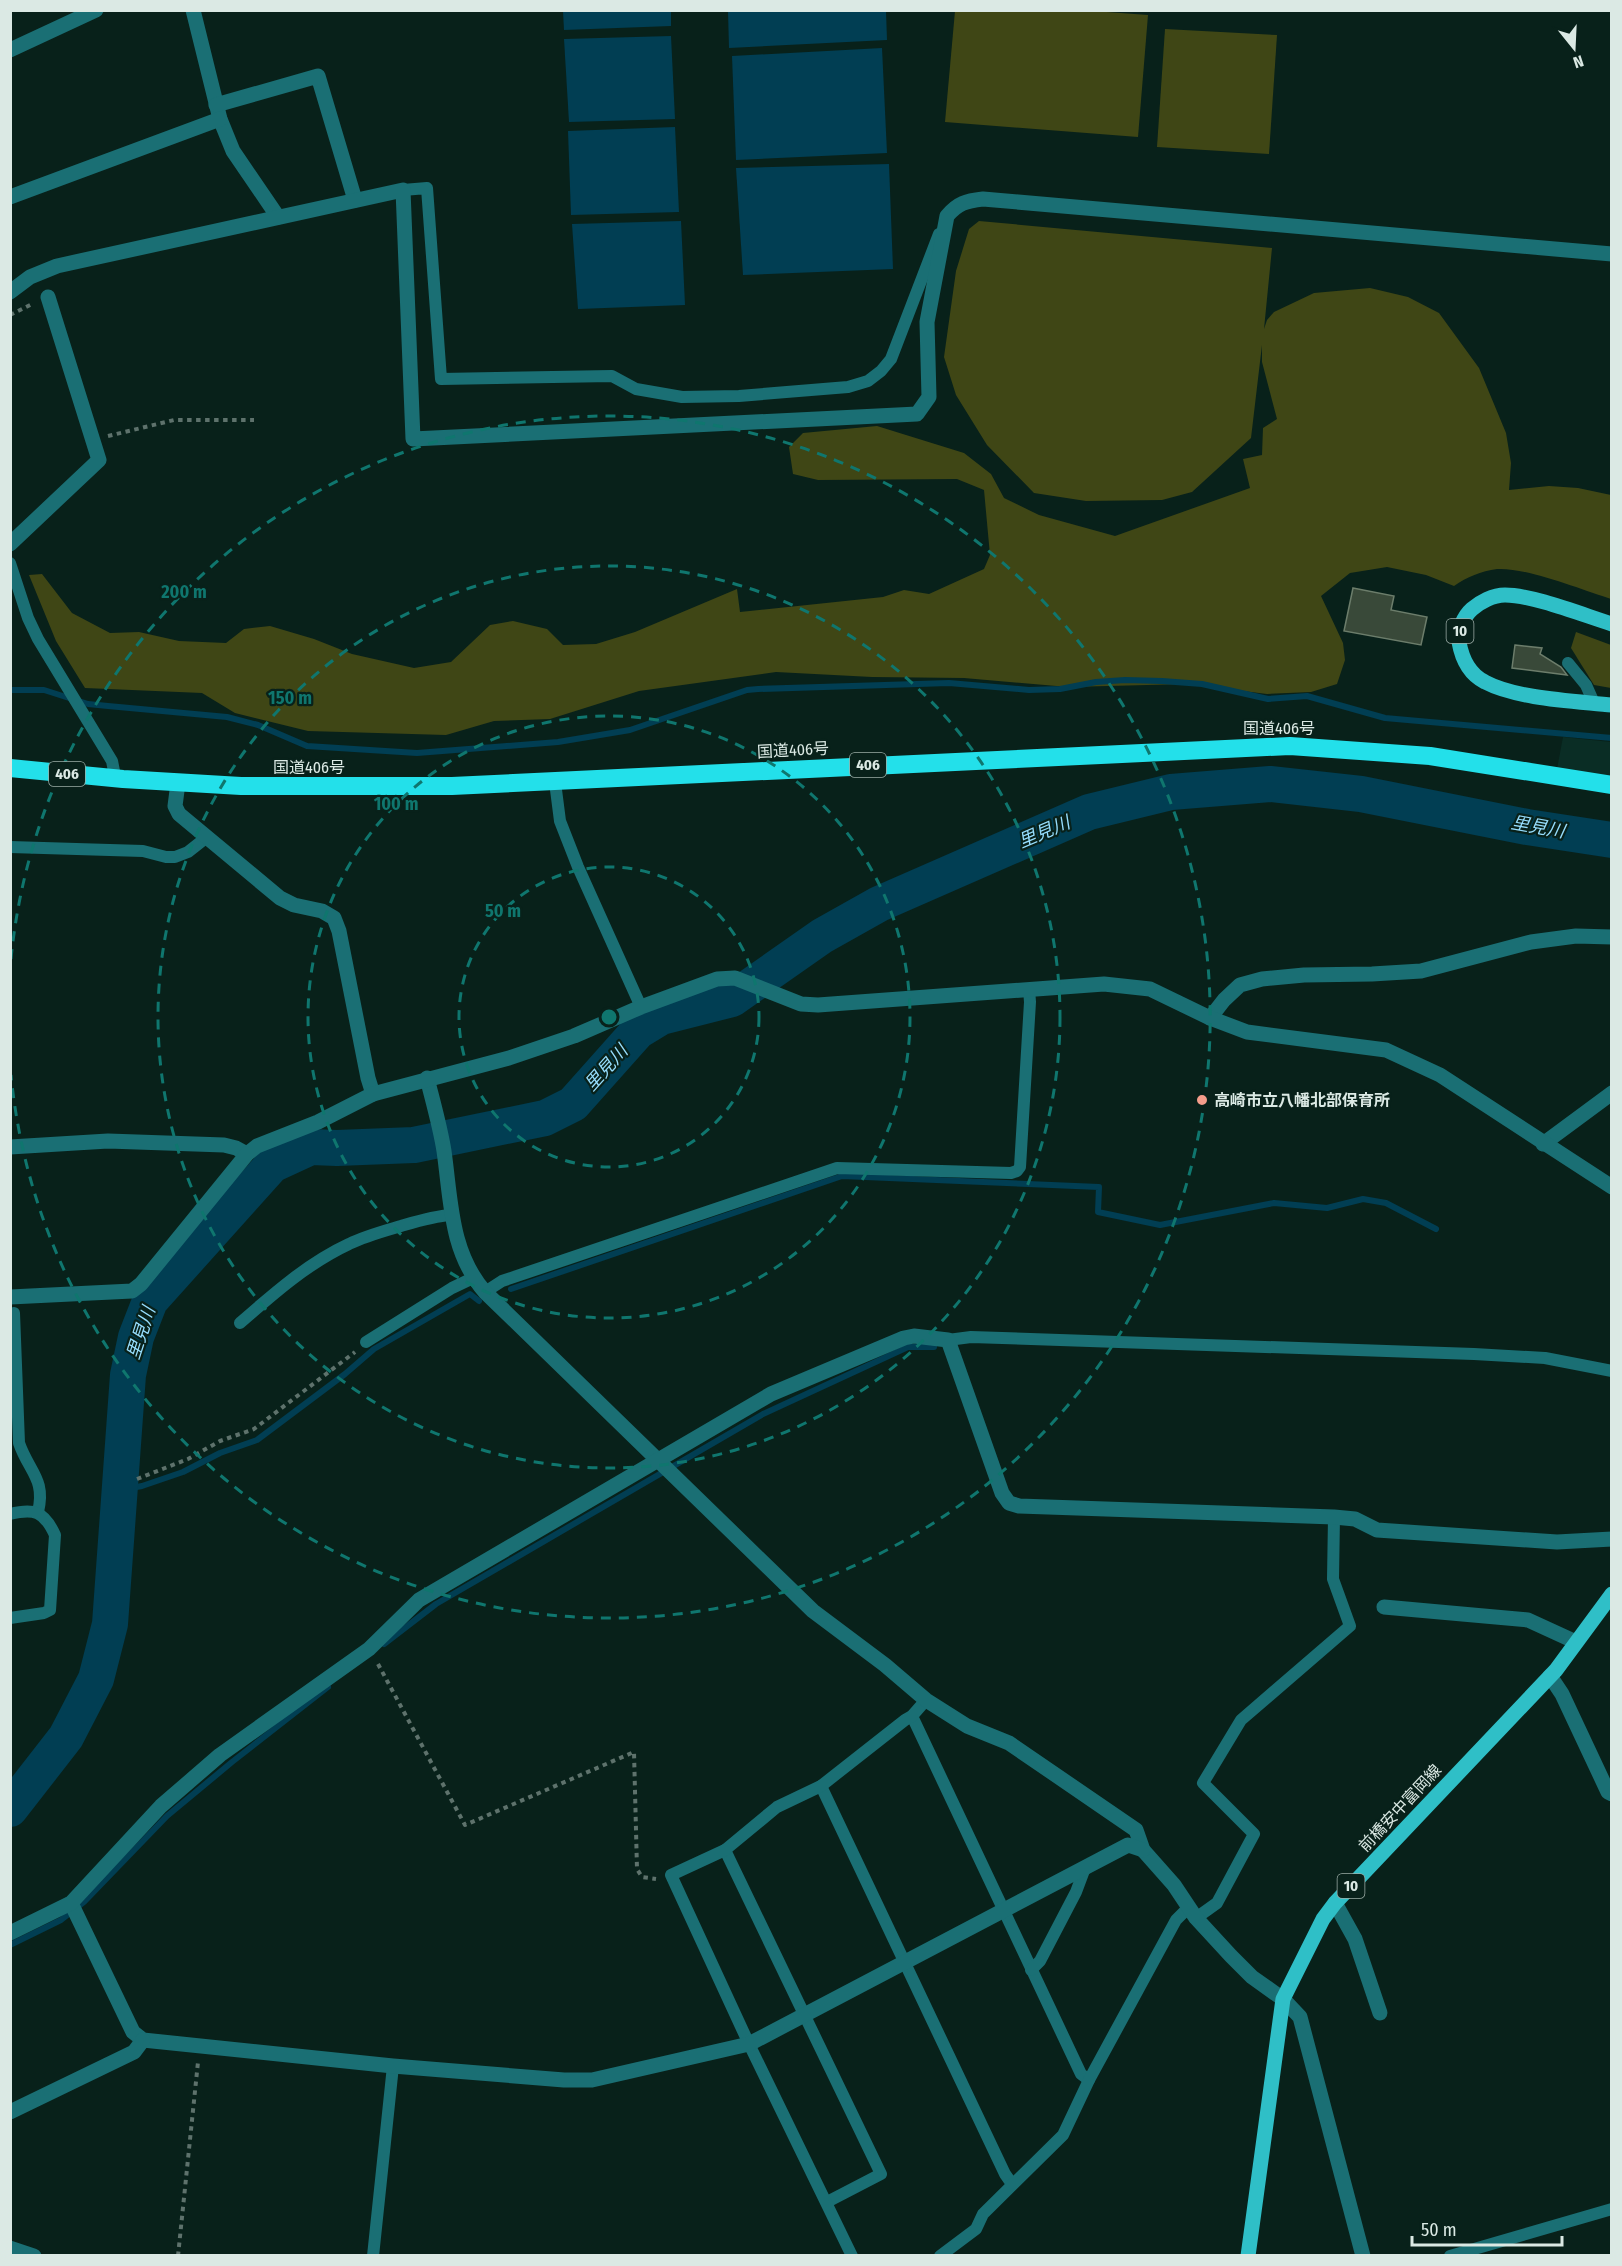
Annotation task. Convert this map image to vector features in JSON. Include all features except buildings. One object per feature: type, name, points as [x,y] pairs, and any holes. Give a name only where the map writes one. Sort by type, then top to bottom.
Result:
[{"type":"highway","name":"国道406号","points":[[10,768],[178,783],[299,787],[452,786],[1290,746],[1430,756],[1611,785]]},
{"type":"main road","name":"10","points":[[1611,624],[1527,598],[1503,595],[1480,602],[1465,615],[1458,639],[1466,665],[1474,676],[1487,683],[1525,694],[1611,705]]},
{"type":"main road","name":"前橋安中富岡線","points":[[1248,2256],[1283,2000],[1323,1918],[1550,1676],[1611,1594]]},
{"type":"street","points":[[10,50],[96,10]]},
{"type":"street","points":[[194,10],[218,112],[233,152],[278,217]]},
{"type":"street","points":[[10,197],[218,112],[318,76],[354,200]]},
{"type":"street","points":[[10,291],[30,277],[57,266],[403,189],[413,439],[917,414],[929,397],[927,322],[947,216],[964,201],[982,199],[1611,254]]},
{"type":"street","points":[[10,544],[99,460],[48,297]]},
{"type":"street","points":[[178,783],[175,806],[179,814],[280,898],[294,905],[322,911],[334,918],[339,931],[373,1094]]},
{"type":"street","points":[[1210,1018],[1224,1000],[1240,986],[1262,979],[1304,975],[1421,971],[1531,942],[1576,936],[1611,937]]},
{"type":"street","points":[[10,1297],[132,1291],[141,1284],[247,1154],[257,1146],[318,1122],[373,1094],[509,1058],[574,1036],[641,1007],[717,979],[735,978],[801,1004],[818,1005],[1104,984],[1150,989],[1210,1018],[1247,1032],[1386,1050],[1440,1075],[1611,1187]]},
{"type":"street","points":[[427,1078],[444,1151],[451,1215],[458,1242],[473,1278],[485,1292],[813,1611],[885,1665],[926,1700],[967,1726],[1009,1743],[1136,1830],[1143,1850],[1193,1912],[1252,1977],[1283,2000],[1300,2018],[1363,2256]]},
{"type":"street","points":[[1543,1143],[1611,1094]]},
{"type":"street","points":[[10,1147],[135,1141],[224,1145],[247,1154]]},
{"type":"street","points":[[10,1933],[71,1903],[161,1806],[220,1755],[369,1649],[419,1599],[771,1394],[904,1338],[914,1336],[948,1340],[1002,1493],[1009,1503],[1019,1506],[1334,1517],[1355,1519],[1377,1530],[1557,1542],[1611,1539]]},
{"type":"street","points":[[1384,1607],[1528,1620],[1576,1642]]},
{"type":"street","points":[[1550,1676],[1562,1694],[1608,1792],[1611,1794]]},
{"type":"street","points":[[71,1903],[133,2032],[143,2040],[393,2066],[564,2080],[592,2080],[749,2044],[1128,1845],[1143,1850]]},
{"type":"street","points":[[1335,1903],[1355,1939],[1380,2013]]},
{"type":"street","points":[[10,2112],[134,2052],[143,2040]]},
{"type":"street","points":[[10,2248],[34,2256]]},
{"type":"lane","points":[[403,189],[427,188],[441,379],[612,376],[636,389],[682,397],[796,393],[848,387],[868,381],[881,371],[897,347],[921,277],[947,216]]},
{"type":"lane","points":[[10,563],[28,618],[38,639],[112,760],[113,778]]},
{"type":"lane","points":[[1568,663],[1586,685],[1594,703]]},
{"type":"lane","points":[[555,782],[560,821],[578,867],[641,1007]]},
{"type":"lane","points":[[10,847],[143,851],[175,857],[188,852],[207,837]]},
{"type":"lane","points":[[485,1292],[502,1281],[837,1168],[1011,1173],[1017,1171],[1020,1167],[1029,989]]},
{"type":"lane","points":[[240,1323],[277,1290],[342,1247],[435,1216],[451,1215]]},
{"type":"lane","points":[[366,1342],[452,1288],[473,1278]]},
{"type":"lane","points":[[14,1312],[19,1443],[24,1458],[40,1484],[42,1496],[38,1512]]},
{"type":"lane","points":[[948,1340],[971,1337],[1474,1354],[1545,1358],[1611,1371]]},
{"type":"lane","points":[[10,1514],[28,1510],[38,1512],[52,1527],[55,1535],[50,1610],[10,1618]]},
{"type":"lane","points":[[940,2256],[976,2229],[983,2214],[1063,2135],[1089,2080],[1176,1920],[1217,1903],[1254,1834],[1203,1783],[1241,1720],[1350,1626],[1333,1579],[1334,1517]]},
{"type":"lane","points":[[852,2256],[749,2044],[671,1875],[725,1850],[777,1807],[821,1786],[912,1716],[926,1700]]},
{"type":"lane","points":[[912,1716],[1081,2074],[1089,2080]]},
{"type":"lane","points":[[821,1786],[1005,2174],[1012,2184]]},
{"type":"lane","points":[[725,1850],[881,2174],[827,2202]]},
{"type":"lane","points":[[1031,1970],[1045,1951],[1076,1892],[1085,1868]]},
{"type":"lane","points":[[373,2256],[393,2066]]},
{"type":"lane","points":[[1450,2256],[1611,2209]]},
{"type":"path","points":[[10,315],[48,297]]},
{"type":"path","points":[[92,440],[174,420],[254,420]]},
{"type":"path","points":[[137,1479],[188,1459],[220,1441],[254,1429],[366,1342]]},
{"type":"path","points":[[369,1649],[465,1825],[634,1752],[637,1869],[642,1877],[658,1880],[671,1875]]},
{"type":"path","points":[[178,2256],[200,2047]]},
{"type":"shaded area","points":[[563,11],[671,11],[671,26],[564,30]]},
{"type":"shaded area","points":[[728,11],[886,11],[887,40],[729,48]]},
{"type":"shaded area","points":[[671,36],[675,119],[569,122],[564,39]]},
{"type":"shaded area","points":[[882,48],[887,153],[736,160],[732,56]]},
{"type":"shaded area","points":[[675,127],[679,212],[571,215],[568,131]]},
{"type":"shaded area","points":[[889,164],[893,269],[743,275],[736,168]]},
{"type":"shaded area","points":[[681,221],[685,305],[578,309],[572,224]]},
{"type":"shaded area","points":[[1563,737],[1611,742],[1611,777],[1557,769]]},
{"type":"green space","points":[[955,11],[1093,11],[1148,15],[1138,137],[945,122]]},
{"type":"green space","points":[[1165,29],[1277,35],[1269,154],[1157,147]]},
{"type":"green space","points":[[979,221],[1272,248],[1264,329],[1267,320],[1274,312],[1314,293],[1370,288],[1408,297],[1439,313],[1479,368],[1506,433],[1511,463],[1509,490],[1549,486],[1578,488],[1611,495],[1611,599],[1538,575],[1509,569],[1480,573],[1454,586],[1426,575],[1387,567],[1350,573],[1321,596],[1343,643],[1345,660],[1337,684],[1311,692],[1267,694],[1187,684],[1068,687],[964,678],[872,677],[776,672],[639,691],[550,719],[494,721],[446,735],[308,731],[235,713],[202,693],[85,688],[56,641],[29,575],[42,574],[72,613],[110,633],[139,632],[179,641],[226,643],[244,629],[270,626],[314,639],[352,654],[414,668],[451,662],[490,625],[513,621],[547,629],[563,645],[596,644],[635,632],[737,589],[740,612],[883,597],[904,590],[929,594],[984,569],[990,555],[984,490],[957,479],[818,480],[793,474],[789,447],[803,433],[877,426],[964,453],[991,474],[1004,498],[1039,515],[1115,536],[1250,488],[1243,459],[1262,455],[1263,428],[1277,419],[1262,362],[1262,345],[1251,438],[1192,492],[1162,500],[1086,501],[1034,493],[987,445],[956,395],[944,357],[956,271],[969,229]]},
{"type":"green space","points":[[1576,632],[1611,645],[1611,688],[1594,685],[1571,648]]},
{"type":"waterway","points":[[10,690],[44,690],[88,704],[227,717],[258,725],[307,746],[417,753],[558,742],[630,730],[747,690],[949,683],[1029,690],[1060,689],[1096,682],[1125,680],[1202,684],[1268,699],[1307,696],[1385,718],[1612,738]]},
{"type":"waterway","name":"里見川","points":[[10,1809],[66,1737],[96,1679],[110,1624],[128,1375],[136,1337],[150,1301],[272,1165],[311,1147],[414,1145],[545,1118],[573,1104],[638,1031],[661,1017],[732,999],[822,936],[879,904],[1089,812],[1171,792],[1270,784],[1361,794],[1527,827],[1612,840]]},
{"type":"waterway","points":[[511,1289],[842,1176],[1099,1187],[1098,1212],[1160,1225],[1274,1203],[1327,1208],[1363,1199],[1386,1203],[1436,1229]]},
{"type":"waterway","points":[[120,1490],[142,1486],[183,1472],[220,1453],[257,1440],[345,1374],[374,1349],[470,1294],[479,1301]]},
{"type":"waterway","points":[[384,1644],[436,1604],[763,1414],[908,1347],[934,1347]]},
{"type":"waterway","points":[[10,1945],[61,1920],[84,1902],[167,1816],[328,1687]]},
{"type":"place","name":"高崎市立八幡北部保育所","points":[[1202,1100]]}]
